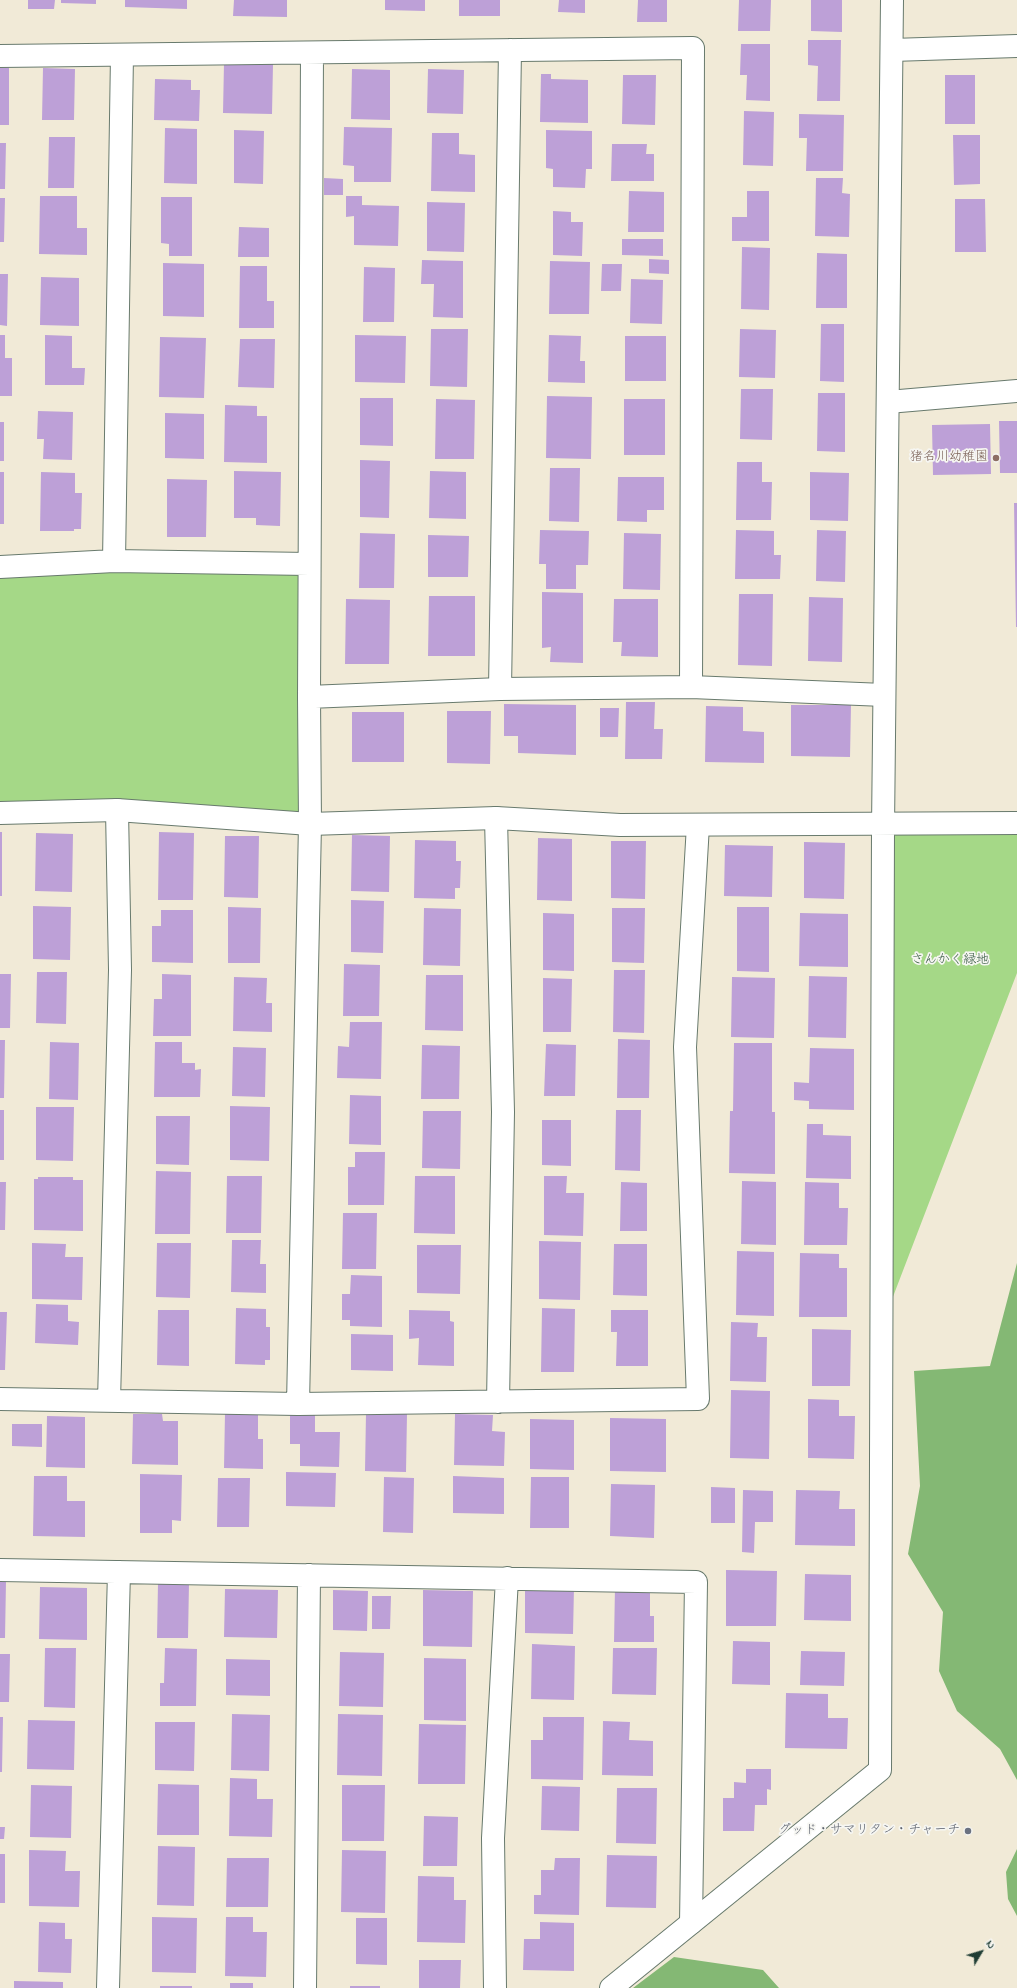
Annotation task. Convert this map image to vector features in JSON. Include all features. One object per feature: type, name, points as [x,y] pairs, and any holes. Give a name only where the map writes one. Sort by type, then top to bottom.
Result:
[{"type":"street","points":[[611,1988],[880,1770],[883,824],[892,0]]},
{"type":"street","points":[[892,50],[1017,46]]},
{"type":"street","points":[[0,56],[692,48],[691,687]]},
{"type":"street","points":[[500,689],[510,50]]},
{"type":"street","points":[[298,1404],[310,824],[309,564],[312,52]]},
{"type":"street","points":[[114,561],[122,55]]},
{"type":"street","points":[[888,402],[1017,391]]},
{"type":"street","points":[[0,567],[114,561],[309,564]]},
{"type":"street","points":[[309,697],[500,689],[691,687],[884,695]]},
{"type":"street","points":[[0,813],[117,810],[310,824],[496,818],[620,826],[1017,824]]},
{"type":"street","points":[[109,1401],[120,970],[117,810]]},
{"type":"street","points":[[496,818],[503,1112],[498,1402]]},
{"type":"street","points":[[0,1399],[298,1404],[698,1399],[685,1047],[698,825]]},
{"type":"street","points":[[0,1570],[696,1582],[691,1923]]},
{"type":"street","points":[[108,1988],[119,1572]]},
{"type":"street","points":[[305,1988],[309,1575]]},
{"type":"street","points":[[494,1988],[493,1838],[507,1578]]},
{"type":"green space","points":[[309,564],[310,824],[0,813],[0,567]]},
{"type":"green space","name":"さんかく緑地","points":[[1017,823],[1017,973],[881,1328],[883,824]]},
{"type":"green space","points":[[1017,1263],[1017,1780],[1000,1749],[957,1711],[939,1671],[943,1612],[908,1554],[920,1486],[914,1371],[990,1366]]},
{"type":"green space","points":[[1017,1849],[1017,1916],[1008,1899],[1006,1872]]},
{"type":"green space","points":[[674,1957],[763,1970],[779,1988],[633,1988]]},
{"type":"building","points":[[28,0],[55,0],[54,9],[28,9]]},
{"type":"building","points":[[61,0],[96,0],[96,4],[61,3]]},
{"type":"building","points":[[125,0],[187,0],[187,9],[125,7]]},
{"type":"building","points":[[234,0],[287,0],[287,17],[233,16]]},
{"type":"building","points":[[385,0],[425,0],[425,11],[385,10]]},
{"type":"building","points":[[459,0],[500,0],[500,16],[459,16]]},
{"type":"building","points":[[559,0],[585,0],[585,13],[558,12]]},
{"type":"building","points":[[638,0],[667,0],[667,22],[637,22]]},
{"type":"building","points":[[739,0],[771,0],[770,31],[738,31]]},
{"type":"building","points":[[811,0],[842,0],[842,32],[811,31]]},
{"type":"building","points":[[808,40],[841,40],[840,101],[817,101],[818,66],[808,65]]},
{"type":"building","points":[[741,44],[770,44],[770,101],[746,100],[747,75],[740,75]]},
{"type":"building","points":[[224,63],[273,64],[272,114],[223,113]]},
{"type":"building","points":[[0,68],[9,68],[9,125],[0,125]]},
{"type":"building","points":[[43,68],[75,69],[74,120],[42,120]]},
{"type":"building","points":[[352,69],[390,70],[390,120],[351,119]]},
{"type":"building","points":[[428,69],[464,70],[463,114],[427,113]]},
{"type":"building","points":[[541,74],[551,74],[551,79],[588,80],[588,123],[540,122]]},
{"type":"building","points":[[623,75],[656,75],[655,125],[622,124]]},
{"type":"building","points":[[945,75],[975,75],[975,124],[945,124]]},
{"type":"building","points":[[155,79],[191,80],[191,90],[200,90],[199,121],[154,120]]},
{"type":"building","points":[[744,111],[774,112],[773,166],[743,165]]},
{"type":"building","points":[[799,114],[844,115],[843,171],[806,171],[807,138],[799,138]]},
{"type":"building","points":[[344,127],[392,128],[391,182],[354,182],[354,166],[343,165]]},
{"type":"building","points":[[165,128],[197,129],[197,184],[164,183]]},
{"type":"building","points":[[234,130],[264,131],[263,184],[234,183]]},
{"type":"building","points":[[546,130],[592,131],[592,169],[586,169],[585,188],[553,187],[553,169],[546,168]]},
{"type":"building","points":[[432,133],[459,133],[459,154],[475,155],[475,192],[431,191]]},
{"type":"building","points":[[953,135],[980,135],[980,184],[954,185]]},
{"type":"building","points":[[49,137],[75,137],[74,188],[48,188]]},
{"type":"building","points":[[0,143],[6,143],[5,189],[0,189]]},
{"type":"building","points":[[612,144],[647,144],[646,154],[654,154],[654,181],[611,181]]},
{"type":"building","points":[[324,178],[343,179],[343,195],[324,195]]},
{"type":"building","points":[[816,178],[843,178],[842,193],[850,194],[849,237],[815,236]]},
{"type":"building","points":[[629,191],[664,192],[664,232],[628,232]]},
{"type":"building","points":[[747,191],[769,191],[769,241],[732,241],[732,217],[747,217]]},
{"type":"building","points":[[40,196],[77,196],[77,228],[87,228],[87,255],[39,254]]},
{"type":"building","points":[[346,196],[362,196],[362,205],[399,206],[398,246],[354,245],[354,216],[346,217]]},
{"type":"building","points":[[161,197],[192,197],[192,256],[169,256],[169,244],[161,243]]},
{"type":"building","points":[[0,198],[5,198],[4,242],[0,242]]},
{"type":"building","points":[[955,199],[985,199],[986,252],[955,252]]},
{"type":"building","points":[[427,202],[465,203],[464,252],[427,251]]},
{"type":"building","points":[[553,211],[571,212],[571,222],[583,222],[582,256],[553,255]]},
{"type":"building","points":[[239,227],[269,228],[269,257],[238,257]]},
{"type":"building","points":[[622,239],[663,239],[663,256],[622,255]]},
{"type":"building","points":[[742,247],[770,248],[769,310],[741,309]]},
{"type":"building","points":[[817,253],[847,254],[847,308],[816,308]]},
{"type":"building","points":[[649,259],[669,260],[669,274],[649,273]]},
{"type":"building","points":[[422,260],[463,261],[463,318],[433,317],[434,284],[421,284]]},
{"type":"building","points":[[550,261],[590,262],[589,314],[549,314]]},
{"type":"building","points":[[163,263],[204,264],[204,317],[163,316]]},
{"type":"building","points":[[602,264],[622,264],[621,291],[601,291]]},
{"type":"building","points":[[240,266],[267,266],[267,301],[274,301],[274,328],[239,328]]},
{"type":"building","points":[[364,267],[395,268],[394,322],[363,322]]},
{"type":"building","points":[[0,274],[8,274],[7,326],[0,325]]},
{"type":"building","points":[[41,277],[79,278],[79,326],[40,325]]},
{"type":"building","points":[[631,279],[663,280],[662,324],[630,323]]},
{"type":"building","points":[[821,324],[844,324],[844,382],[820,381]]},
{"type":"building","points":[[431,329],[468,329],[467,387],[430,386]]},
{"type":"building","points":[[740,329],[776,330],[775,378],[739,377]]},
{"type":"building","points":[[0,335],[5,335],[5,358],[12,358],[12,396],[0,396]]},
{"type":"building","points":[[45,335],[72,336],[72,368],[85,368],[84,385],[45,385]]},
{"type":"building","points":[[355,335],[406,336],[405,383],[355,382]]},
{"type":"building","points":[[549,335],[581,336],[580,361],[585,361],[585,383],[548,382]]},
{"type":"building","points":[[625,336],[666,336],[666,381],[625,381]]},
{"type":"building","points":[[160,337],[206,338],[204,398],[159,397]]},
{"type":"building","points":[[240,339],[275,339],[274,388],[238,387]]},
{"type":"building","points":[[741,389],[773,389],[772,440],[740,439]]},
{"type":"building","points":[[818,393],[845,393],[845,452],[817,451]]},
{"type":"building","points":[[547,396],[592,397],[591,459],[546,458]]},
{"type":"building","points":[[360,398],[393,398],[393,446],[360,445]]},
{"type":"building","points":[[436,399],[475,400],[474,459],[435,459]]},
{"type":"building","points":[[624,399],[665,399],[665,455],[624,455]]},
{"type":"building","points":[[225,405],[257,406],[257,416],[267,416],[267,463],[224,462]]},
{"type":"building","points":[[38,411],[73,412],[72,460],[43,459],[44,439],[37,439]]},
{"type":"building","points":[[165,413],[204,414],[204,459],[165,458]]},
{"type":"building","points":[[999,421],[1017,421],[1017,473],[1000,473]]},
{"type":"building","points":[[0,422],[4,422],[4,461],[0,461]]},
{"type":"building","points":[[990,424],[991,474],[933,475],[932,425]]},
{"type":"building","points":[[360,460],[390,461],[389,518],[360,517]]},
{"type":"building","points":[[737,462],[762,462],[762,482],[772,482],[771,520],[736,520]]},
{"type":"building","points":[[550,468],[580,468],[579,522],[549,521]]},
{"type":"building","points":[[234,471],[281,472],[280,526],[256,525],[256,518],[234,518]]},
{"type":"building","points":[[430,471],[466,472],[466,519],[429,518]]},
{"type":"building","points":[[0,472],[4,472],[4,524],[0,524]]},
{"type":"building","points":[[41,472],[75,473],[75,493],[82,493],[81,529],[74,529],[74,531],[40,531]]},
{"type":"building","points":[[810,472],[849,473],[848,521],[810,520]]},
{"type":"building","points":[[618,477],[664,477],[664,510],[647,510],[647,522],[617,521]]},
{"type":"building","points":[[167,479],[207,480],[206,537],[167,537]]},
{"type":"building","points":[[1014,503],[1017,503],[1017,627],[1016,627]]},
{"type":"building","points":[[540,530],[589,531],[588,565],[576,565],[576,589],[546,589],[546,564],[539,564]]},
{"type":"building","points":[[736,530],[774,531],[774,555],[781,555],[780,579],[735,579]]},
{"type":"building","points":[[817,530],[846,531],[845,582],[816,581]]},
{"type":"building","points":[[360,533],[395,534],[394,588],[359,588]]},
{"type":"building","points":[[624,533],[661,534],[660,590],[623,589]]},
{"type":"building","points":[[428,535],[469,536],[468,577],[428,577]]},
{"type":"building","points":[[542,592],[583,593],[583,663],[550,662],[551,647],[542,648]]},
{"type":"building","points":[[739,594],[773,594],[772,666],[738,665]]},
{"type":"building","points":[[429,596],[475,596],[475,656],[428,656]]},
{"type":"building","points":[[809,597],[843,598],[842,662],[808,661]]},
{"type":"building","points":[[346,599],[390,600],[389,664],[345,664]]},
{"type":"building","points":[[614,599],[658,599],[658,657],[621,656],[622,642],[613,642]]},
{"type":"building","points":[[626,702],[655,702],[654,729],[663,729],[662,759],[625,759]]},
{"type":"building","points":[[504,704],[576,705],[576,755],[518,753],[518,736],[504,736]]},
{"type":"building","points":[[791,705],[851,705],[850,757],[791,756]]},
{"type":"building","points":[[706,706],[743,707],[743,731],[764,732],[764,763],[705,762]]},
{"type":"building","points":[[600,708],[619,708],[618,737],[600,737]]},
{"type":"building","points":[[447,711],[491,711],[490,764],[447,763]]},
{"type":"building","points":[[352,712],[404,712],[404,762],[352,762]]},
{"type":"building","points":[[0,832],[2,832],[2,896],[0,896]]},
{"type":"building","points":[[159,832],[194,833],[193,900],[158,900]]},
{"type":"building","points":[[36,833],[73,834],[72,892],[35,891]]},
{"type":"building","points":[[352,835],[390,836],[389,892],[351,891]]},
{"type":"building","points":[[225,836],[259,836],[258,898],[224,897]]},
{"type":"building","points":[[538,838],[572,839],[572,901],[537,900]]},
{"type":"building","points":[[415,840],[456,841],[456,861],[461,861],[460,888],[455,888],[455,899],[414,898]]},
{"type":"building","points":[[611,841],[646,841],[645,899],[611,898]]},
{"type":"building","points":[[804,842],[845,843],[844,899],[804,898]]},
{"type":"building","points":[[725,845],[773,846],[772,897],[724,896]]},
{"type":"building","points":[[351,900],[384,901],[383,953],[351,952]]},
{"type":"building","points":[[33,906],[71,907],[70,960],[33,959]]},
{"type":"building","points":[[228,907],[261,908],[260,963],[228,963]]},
{"type":"building","points":[[737,907],[769,907],[769,972],[737,971]]},
{"type":"building","points":[[424,908],[461,909],[460,966],[423,965]]},
{"type":"building","points":[[612,908],[645,908],[644,963],[612,962]]},
{"type":"building","points":[[161,910],[193,910],[193,963],[152,962],[152,926],[161,926]]},
{"type":"building","points":[[543,913],[574,914],[574,971],[543,970]]},
{"type":"building","points":[[800,913],[848,914],[848,967],[799,966]]},
{"type":"building","points":[[344,964],[380,965],[379,1016],[343,1016]]},
{"type":"building","points":[[614,970],[645,970],[644,1033],[613,1032]]},
{"type":"building","points":[[37,972],[67,972],[66,1024],[36,1023]]},
{"type":"building","points":[[0,974],[11,974],[10,1028],[0,1028]]},
{"type":"building","points":[[162,974],[191,975],[191,1036],[153,1036],[154,999],[162,999]]},
{"type":"building","points":[[426,975],[463,975],[463,1031],[425,1030]]},
{"type":"building","points":[[809,976],[847,977],[846,1038],[808,1037]]},
{"type":"building","points":[[234,977],[267,978],[266,1003],[272,1003],[272,1032],[233,1031]]},
{"type":"building","points":[[732,977],[775,978],[774,1038],[731,1037]]},
{"type":"building","points":[[543,978],[572,979],[571,1032],[543,1032]]},
{"type":"building","points":[[350,1022],[382,1022],[381,1079],[337,1078],[338,1046],[349,1047]]},
{"type":"building","points":[[618,1039],[650,1040],[649,1098],[617,1098]]},
{"type":"building","points":[[0,1040],[5,1040],[4,1098],[0,1098]]},
{"type":"building","points":[[50,1042],[79,1043],[78,1100],[49,1099]]},
{"type":"building","points":[[155,1042],[182,1042],[182,1063],[195,1063],[195,1070],[201,1069],[200,1097],[154,1097]]},
{"type":"building","points":[[734,1043],[772,1043],[772,1112],[775,1112],[775,1174],[729,1173],[730,1111],[733,1111]]},
{"type":"building","points":[[546,1044],[576,1045],[575,1096],[544,1096]]},
{"type":"building","points":[[422,1045],[460,1046],[459,1099],[421,1099]]},
{"type":"building","points":[[233,1047],[266,1048],[265,1097],[232,1096]]},
{"type":"building","points":[[810,1048],[854,1049],[854,1110],[809,1109],[809,1101],[794,1100],[794,1082],[809,1083]]},
{"type":"building","points":[[350,1095],[381,1096],[381,1145],[349,1144]]},
{"type":"building","points":[[230,1106],[270,1107],[269,1161],[230,1160]]},
{"type":"building","points":[[36,1107],[74,1107],[73,1161],[36,1160]]},
{"type":"building","points":[[0,1110],[4,1110],[4,1160],[0,1160]]},
{"type":"building","points":[[616,1110],[641,1110],[640,1171],[615,1170]]},
{"type":"building","points":[[423,1111],[461,1111],[460,1169],[422,1168]]},
{"type":"building","points":[[156,1116],[190,1116],[189,1165],[156,1164]]},
{"type":"building","points":[[542,1120],[571,1120],[571,1166],[542,1165]]},
{"type":"building","points":[[807,1124],[823,1124],[823,1135],[851,1136],[851,1179],[806,1178]]},
{"type":"building","points":[[355,1152],[385,1152],[384,1205],[348,1205],[348,1167],[355,1167]]},
{"type":"building","points":[[156,1171],[191,1172],[190,1234],[155,1234]]},
{"type":"building","points":[[227,1176],[262,1176],[261,1233],[226,1233]]},
{"type":"building","points":[[415,1176],[455,1176],[455,1234],[414,1233]]},
{"type":"building","points":[[544,1176],[567,1176],[566,1193],[584,1193],[583,1236],[544,1235]]},
{"type":"building","points":[[38,1177],[73,1177],[73,1180],[83,1180],[83,1231],[34,1230],[34,1179],[38,1179]]},
{"type":"building","points":[[742,1181],[776,1182],[776,1245],[741,1244]]},
{"type":"building","points":[[0,1182],[6,1182],[5,1230],[0,1230]]},
{"type":"building","points":[[621,1182],[647,1183],[647,1231],[620,1231]]},
{"type":"building","points":[[805,1182],[839,1183],[839,1208],[848,1208],[847,1245],[804,1245]]},
{"type":"building","points":[[343,1213],[377,1213],[376,1269],[342,1269]]},
{"type":"building","points":[[232,1240],[261,1240],[260,1264],[266,1264],[266,1293],[231,1292]]},
{"type":"building","points":[[539,1241],[581,1242],[580,1300],[539,1299]]},
{"type":"building","points":[[32,1243],[66,1244],[65,1257],[83,1257],[82,1300],[32,1299]]},
{"type":"building","points":[[157,1243],[191,1243],[190,1298],[156,1297]]},
{"type":"building","points":[[614,1244],[647,1244],[647,1296],[613,1295]]},
{"type":"building","points":[[417,1245],[461,1245],[460,1294],[417,1293]]},
{"type":"building","points":[[737,1251],[774,1252],[774,1316],[736,1315]]},
{"type":"building","points":[[800,1253],[839,1254],[839,1268],[847,1268],[847,1317],[799,1317]]},
{"type":"building","points":[[351,1275],[382,1276],[382,1327],[350,1326],[350,1320],[342,1320],[342,1294],[350,1294]]},
{"type":"building","points":[[36,1304],[68,1305],[68,1321],[79,1322],[78,1345],[35,1343]]},
{"type":"building","points":[[236,1308],[266,1309],[266,1327],[270,1327],[270,1360],[265,1360],[265,1365],[235,1364]]},
{"type":"building","points":[[542,1308],[575,1309],[574,1372],[541,1372]]},
{"type":"building","points":[[158,1310],[189,1310],[189,1366],[157,1365]]},
{"type":"building","points":[[409,1310],[450,1311],[450,1321],[454,1322],[454,1366],[418,1365],[419,1338],[409,1339]]},
{"type":"building","points":[[611,1310],[648,1310],[648,1366],[616,1366],[617,1332],[611,1332]]},
{"type":"building","points":[[0,1312],[7,1312],[5,1370],[0,1370]]},
{"type":"building","points":[[731,1322],[758,1323],[757,1337],[767,1337],[766,1382],[730,1381]]},
{"type":"building","points":[[812,1329],[851,1330],[850,1386],[812,1386]]},
{"type":"building","points":[[351,1334],[393,1335],[393,1371],[351,1370]]},
{"type":"building","points":[[731,1390],[770,1391],[769,1459],[730,1458]]},
{"type":"building","points":[[808,1399],[839,1400],[839,1416],[855,1416],[854,1459],[808,1458]]},
{"type":"building","points":[[225,1413],[258,1414],[258,1439],[263,1439],[263,1469],[224,1468]]},
{"type":"building","points":[[290,1413],[315,1413],[315,1432],[340,1432],[339,1467],[300,1466],[300,1444],[290,1444]]},
{"type":"building","points":[[366,1413],[407,1414],[406,1472],[365,1471]]},
{"type":"building","points":[[133,1414],[162,1414],[163,1421],[178,1421],[178,1465],[132,1464]]},
{"type":"building","points":[[455,1414],[493,1415],[492,1431],[505,1432],[504,1466],[454,1465]]},
{"type":"building","points":[[47,1416],[85,1417],[85,1468],[46,1467]]},
{"type":"building","points":[[610,1418],[666,1419],[666,1472],[610,1471]]},
{"type":"building","points":[[530,1419],[574,1420],[574,1470],[530,1469]]},
{"type":"building","points":[[12,1424],[42,1424],[42,1447],[12,1446]]},
{"type":"building","points":[[286,1472],[336,1473],[335,1507],[286,1506]]},
{"type":"building","points":[[140,1474],[182,1475],[181,1521],[172,1520],[172,1533],[140,1533]]},
{"type":"building","points":[[34,1476],[67,1476],[67,1501],[85,1501],[85,1537],[33,1536]]},
{"type":"building","points":[[453,1476],[504,1478],[504,1514],[453,1513]]},
{"type":"building","points":[[384,1477],[414,1478],[413,1533],[383,1532]]},
{"type":"building","points":[[531,1477],[569,1477],[569,1528],[530,1528]]},
{"type":"building","points":[[218,1478],[250,1478],[249,1527],[217,1527]]},
{"type":"building","points":[[611,1484],[655,1485],[654,1538],[610,1536]]},
{"type":"building","points":[[711,1487],[735,1488],[735,1523],[711,1523]]},
{"type":"building","points":[[743,1490],[773,1491],[773,1522],[755,1522],[754,1553],[742,1552]]},
{"type":"building","points":[[796,1490],[840,1491],[839,1509],[855,1509],[855,1546],[795,1545]]},
{"type":"building","points":[[726,1570],[777,1571],[776,1626],[726,1626]]},
{"type":"building","points":[[805,1574],[851,1575],[851,1621],[804,1620]]},
{"type":"building","points":[[0,1581],[6,1581],[5,1638],[0,1638]]},
{"type":"building","points":[[158,1583],[189,1583],[188,1638],[157,1638]]},
{"type":"building","points":[[525,1585],[574,1587],[573,1634],[525,1633]]},
{"type":"building","points":[[40,1587],[87,1588],[87,1640],[39,1639]]},
{"type":"building","points":[[615,1587],[650,1588],[650,1616],[654,1616],[654,1642],[614,1642]]},
{"type":"building","points":[[225,1589],[278,1590],[277,1638],[224,1637]]},
{"type":"building","points":[[333,1590],[368,1591],[367,1631],[333,1630]]},
{"type":"building","points":[[423,1590],[473,1591],[472,1647],[423,1646]]},
{"type":"building","points":[[372,1596],[391,1596],[390,1629],[372,1629]]},
{"type":"building","points":[[733,1641],[770,1642],[770,1685],[732,1684]]},
{"type":"building","points":[[532,1644],[575,1646],[574,1700],[531,1699]]},
{"type":"building","points":[[45,1648],[76,1648],[75,1708],[44,1707]]},
{"type":"building","points":[[165,1648],[197,1649],[196,1706],[160,1706],[160,1683],[164,1683]]},
{"type":"building","points":[[613,1648],[657,1648],[656,1695],[612,1694]]},
{"type":"building","points":[[801,1651],[845,1652],[844,1686],[800,1685]]},
{"type":"building","points":[[340,1652],[384,1653],[383,1707],[339,1706]]},
{"type":"building","points":[[0,1654],[10,1654],[9,1702],[0,1702]]},
{"type":"building","points":[[424,1658],[466,1659],[466,1721],[424,1720]]},
{"type":"building","points":[[226,1659],[270,1660],[270,1696],[226,1695]]},
{"type":"building","points":[[786,1693],[828,1694],[828,1718],[848,1718],[847,1749],[785,1748]]},
{"type":"building","points":[[232,1714],[270,1715],[269,1771],[231,1770]]},
{"type":"building","points":[[338,1714],[383,1715],[382,1776],[337,1775]]},
{"type":"building","points":[[0,1717],[3,1717],[2,1772],[0,1772]]},
{"type":"building","points":[[543,1717],[584,1717],[583,1780],[531,1779],[531,1740],[543,1740]]},
{"type":"building","points":[[28,1720],[75,1721],[74,1770],[27,1769]]},
{"type":"building","points":[[603,1721],[630,1722],[629,1740],[653,1741],[653,1776],[602,1775]]},
{"type":"building","points":[[155,1722],[195,1722],[194,1771],[155,1770]]},
{"type":"building","points":[[419,1724],[466,1725],[465,1784],[418,1784]]},
{"type":"building","points":[[746,1769],[771,1769],[771,1790],[767,1789],[767,1805],[755,1805],[754,1831],[723,1831],[723,1798],[734,1798],[734,1782],[746,1783]]},
{"type":"building","points":[[230,1778],[257,1779],[257,1799],[273,1799],[272,1837],[229,1836]]},
{"type":"building","points":[[158,1784],[199,1785],[199,1835],[157,1835]]},
{"type":"building","points":[[31,1785],[72,1786],[71,1838],[30,1837]]},
{"type":"building","points":[[342,1785],[385,1785],[384,1841],[342,1841]]},
{"type":"building","points":[[542,1786],[580,1787],[579,1831],[541,1830]]},
{"type":"building","points":[[617,1788],[657,1788],[656,1844],[616,1843]]},
{"type":"building","points":[[424,1816],[458,1817],[457,1866],[423,1866]]},
{"type":"building","points":[[0,1827],[5,1827],[4,1839],[0,1839]]},
{"type":"building","points":[[158,1846],[195,1847],[194,1906],[157,1905]]},
{"type":"building","points":[[29,1850],[66,1851],[65,1871],[80,1871],[79,1907],[29,1906]]},
{"type":"building","points":[[342,1850],[386,1851],[385,1913],[341,1912]]},
{"type":"building","points":[[0,1854],[5,1854],[5,1903],[0,1903]]},
{"type":"building","points":[[607,1855],[657,1856],[656,1908],[606,1907]]},
{"type":"building","points":[[227,1858],[269,1858],[268,1907],[226,1907]]},
{"type":"building","points":[[555,1858],[580,1858],[579,1915],[534,1914],[534,1895],[541,1895],[541,1870],[554,1870]]},
{"type":"building","points":[[418,1876],[454,1877],[454,1900],[466,1900],[465,1943],[417,1942]]},
{"type":"building","points":[[152,1917],[197,1918],[196,1973],[152,1972]]},
{"type":"building","points":[[226,1917],[253,1917],[253,1932],[267,1932],[266,1977],[225,1976]]},
{"type":"building","points":[[356,1918],[387,1918],[387,1965],[356,1964]]},
{"type":"building","points":[[39,1922],[65,1923],[65,1939],[72,1939],[71,1973],[38,1972]]},
{"type":"building","points":[[540,1922],[574,1923],[574,1971],[523,1970],[524,1939],[540,1939]]},
{"type":"building","points":[[419,1960],[461,1960],[460,1988],[419,1988]]},
{"type":"building","points":[[14,1981],[63,1982],[63,1988],[14,1988]]},
{"type":"building","points":[[230,1983],[253,1983],[253,1988],[230,1988]]},
{"type":"building","points":[[160,1986],[192,1986],[192,1988],[160,1988]]},
{"type":"building","points":[[350,1986],[380,1986],[380,1988],[350,1988]]},
{"type":"place","name":"猪名川幼稚園","points":[[996,458]]},
{"type":"place","name":"グッド・サマリタン・チャーチ","points":[[968,1831]]}]
